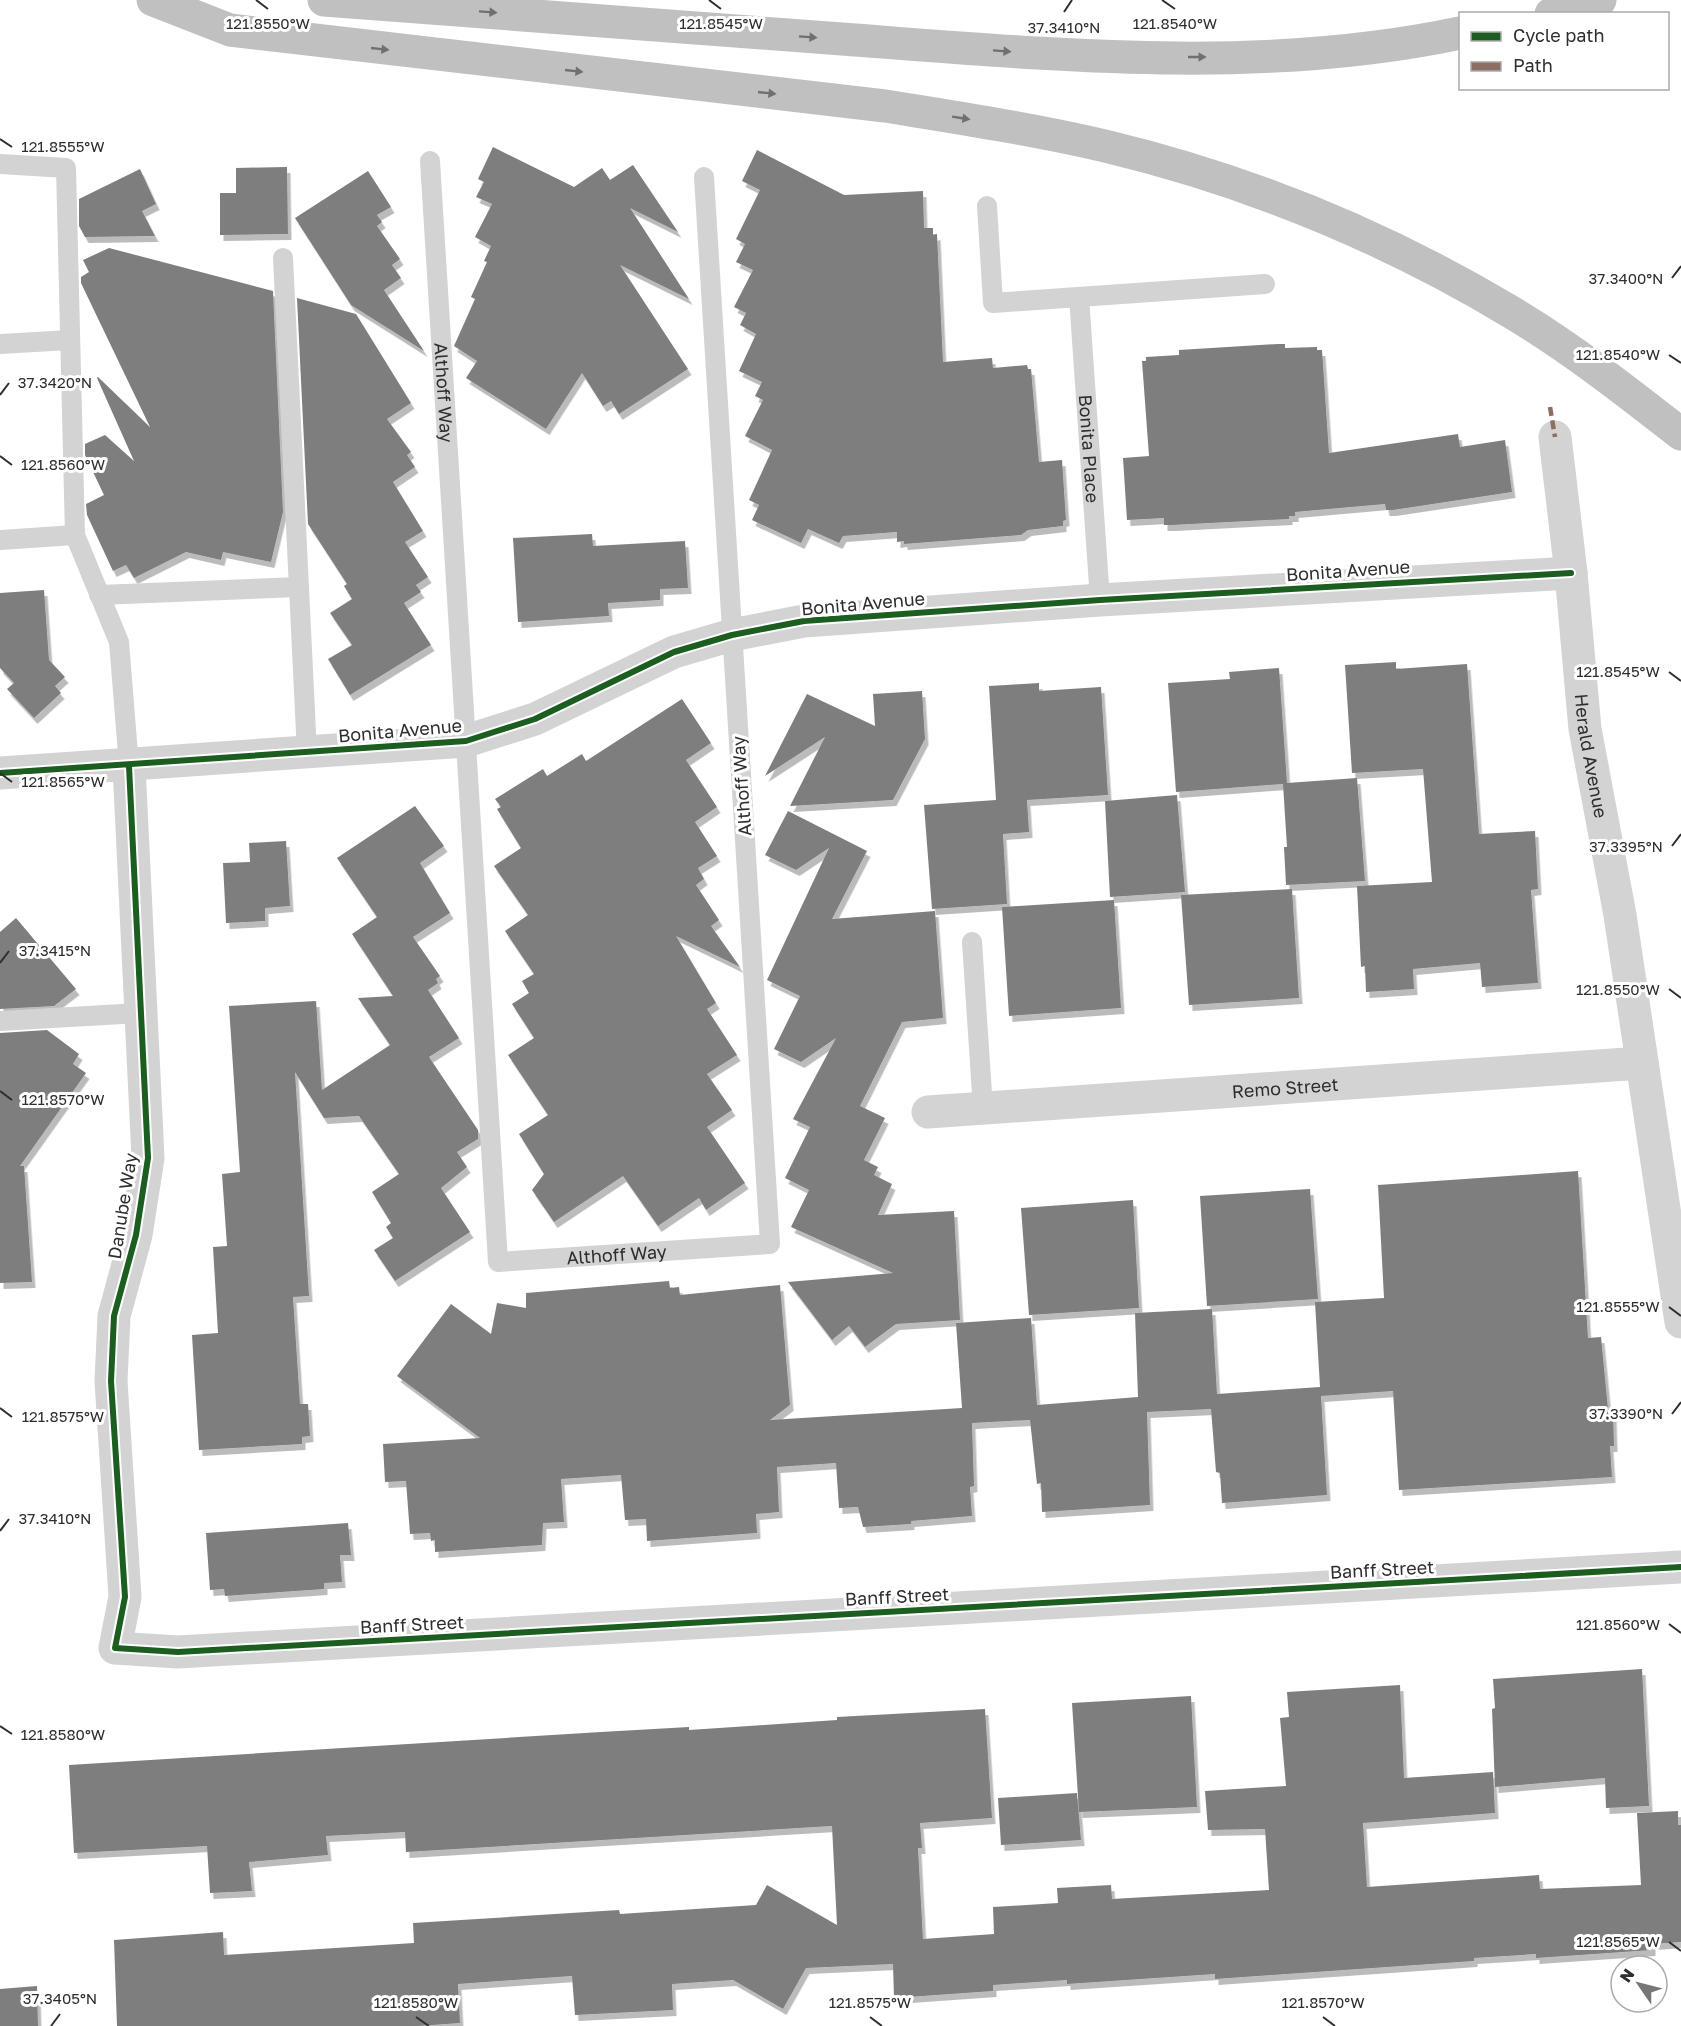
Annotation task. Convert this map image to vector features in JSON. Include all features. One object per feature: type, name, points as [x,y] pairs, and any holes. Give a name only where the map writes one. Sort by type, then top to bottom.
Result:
[{"type":"highway","points":[[153,0],[230,30],[322,43],[907,110],[993,123],[1106,147],[1212,177],[1320,215],[1428,266],[1521,319],[1603,374],[1681,434]]},
{"type":"highway","points":[[324,0],[1080,57],[1232,57],[1335,50],[1459,33]]},
{"type":"highway","points":[[1558,12],[1600,0]]},
{"type":"street","name":"Herald Avenue","points":[[1555,437],[1571,573],[1585,729],[1620,915],[1681,1322]]},
{"type":"street","name":"Bonita Avenue","points":[[0,773],[129,766],[466,741],[535,719],[674,652],[732,635],[804,621],[1100,600],[1571,573]]},
{"type":"street","name":"Danube Way","points":[[115,1648],[126,1597],[111,1381],[114,1316],[136,1235],[147,1158],[129,766]]},
{"type":"street","name":"Remo Street","points":[[928,1112],[1642,1063]]},
{"type":"street","name":"Banff Street","points":[[115,1648],[178,1652],[1681,1568]]},
{"type":"lane","name":"Althoff Way","points":[[430,161],[498,1262],[770,1244],[704,177]]},
{"type":"lane","points":[[0,164],[66,168],[75,535],[118,642],[129,766]]},
{"type":"lane","points":[[987,206],[993,303],[1265,284]]},
{"type":"lane","points":[[283,258],[307,753]]},
{"type":"lane","name":"Bonita Place","points":[[1079,297],[1100,600]]},
{"type":"lane","points":[[0,344],[70,340]]},
{"type":"lane","points":[[0,540],[75,535]]},
{"type":"lane","points":[[99,595],[298,587]]},
{"type":"lane","points":[[972,942],[983,1109]]},
{"type":"lane","points":[[0,1021],[140,1013]]},
{"type":"building","points":[[493,147],[574,187],[602,168],[610,180],[633,165],[678,232],[630,208],[689,299],[620,265],[688,369],[619,414],[611,401],[603,406],[582,373],[546,429],[466,378],[477,361],[454,346],[475,299],[471,297],[487,262],[484,261],[491,246],[475,237],[492,204],[476,197],[484,182],[478,179]]},
{"type":"building","points":[[757,150],[844,195],[923,191],[924,228],[933,228],[933,235],[937,234],[943,362],[992,358],[993,368],[1027,365],[1028,369],[1031,369],[1039,462],[1062,460],[1066,520],[1063,521],[1063,526],[1028,530],[1021,535],[904,544],[904,541],[897,542],[897,532],[843,536],[839,543],[808,529],[801,543],[752,520],[759,505],[749,500],[772,450],[745,436],[763,400],[755,396],[762,382],[739,371],[756,334],[740,325],[746,313],[734,307],[753,270],[736,262],[745,244],[736,239],[760,190],[742,181]]},
{"type":"building","points":[[287,167],[288,234],[220,235],[220,193],[236,193],[236,168]]},
{"type":"building","points":[[140,169],[156,204],[142,211],[155,236],[85,237],[79,226],[79,199]]},
{"type":"building","points":[[368,171],[391,207],[377,215],[382,222],[377,226],[400,259],[392,265],[401,278],[384,290],[424,351],[351,305],[295,218]]},
{"type":"building","points":[[109,248],[273,291],[283,512],[271,562],[223,552],[221,560],[186,552],[134,578],[126,565],[113,571],[87,515],[86,504],[104,495],[85,455],[85,444],[105,435],[134,461],[97,378],[150,427],[81,283],[81,277],[89,272],[83,260]]},
{"type":"building","points":[[297,298],[356,314],[411,403],[387,419],[411,452],[407,455],[415,467],[393,482],[423,531],[405,542],[428,577],[416,585],[421,592],[404,603],[431,645],[350,695],[328,659],[352,645],[330,613],[352,599],[344,586],[347,584],[308,524]]},
{"type":"building","points":[[1285,344],[1285,348],[1317,347],[1317,350],[1322,350],[1329,453],[1458,434],[1460,447],[1505,440],[1512,492],[1393,510],[1386,510],[1385,504],[1295,512],[1295,516],[1289,516],[1289,519],[1172,525],[1164,525],[1164,518],[1127,520],[1123,458],[1149,456],[1142,361],[1146,361],[1146,357],[1179,355],[1179,350]]},
{"type":"building","points":[[592,534],[593,546],[685,541],[688,588],[660,589],[660,600],[608,603],[609,616],[518,622],[513,538]]},
{"type":"building","points":[[44,590],[49,660],[65,677],[55,686],[61,693],[34,718],[7,689],[14,683],[0,668],[0,593]]},
{"type":"building","points":[[1396,662],[1396,669],[1467,664],[1479,834],[1535,831],[1538,889],[1531,890],[1538,983],[1482,987],[1480,963],[1413,969],[1414,989],[1366,992],[1365,966],[1361,967],[1357,886],[1432,882],[1423,769],[1352,773],[1345,665]]},
{"type":"building","points":[[1279,668],[1287,783],[1357,778],[1365,881],[1286,885],[1284,847],[1287,847],[1283,784],[1176,792],[1168,683],[1230,679],[1229,672]]},
{"type":"building","points":[[1039,683],[1039,691],[1101,687],[1108,795],[1027,800],[1029,832],[1003,834],[1007,904],[932,909],[924,805],[996,800],[989,686]]},
{"type":"building","points":[[922,691],[925,739],[893,800],[790,806],[825,737],[765,776],[807,694],[875,726],[873,694]]},
{"type":"building","points":[[682,699],[711,743],[686,760],[717,807],[695,822],[717,856],[698,868],[704,879],[696,885],[719,920],[711,926],[740,967],[676,936],[716,1003],[707,1009],[737,1055],[707,1074],[732,1110],[707,1127],[745,1183],[706,1210],[699,1198],[658,1226],[623,1176],[554,1222],[532,1190],[544,1174],[519,1134],[548,1115],[508,1055],[534,1038],[512,1004],[529,993],[522,981],[534,974],[505,931],[528,915],[494,866],[521,848],[497,809],[501,807],[495,799],[543,769],[547,776],[582,754],[586,761]]},
{"type":"building","points":[[1177,795],[1185,892],[1110,897],[1105,801]]},
{"type":"building","points":[[415,806],[444,846],[420,863],[450,913],[413,937],[440,976],[436,979],[438,983],[428,990],[459,1038],[429,1057],[478,1130],[478,1139],[457,1152],[467,1167],[441,1188],[470,1232],[395,1281],[374,1250],[393,1238],[386,1227],[391,1223],[372,1192],[399,1174],[359,1116],[324,1118],[295,1072],[309,1296],[293,1297],[300,1404],[308,1404],[310,1436],[302,1437],[302,1444],[199,1450],[192,1335],[218,1333],[213,1247],[227,1246],[222,1174],[240,1172],[229,1006],[316,1001],[322,1090],[390,1045],[358,998],[393,996],[352,934],[377,917],[337,858]]},
{"type":"building","points":[[788,811],[867,851],[832,919],[935,911],[943,1018],[902,1022],[860,1106],[885,1118],[864,1160],[878,1167],[874,1175],[892,1184],[878,1215],[954,1211],[960,1320],[896,1324],[865,1347],[849,1326],[832,1340],[788,1282],[893,1273],[791,1227],[809,1190],[785,1178],[810,1127],[793,1119],[836,1038],[801,1062],[774,1049],[800,996],[767,980],[829,848],[796,870],[765,855]]},
{"type":"building","points":[[286,841],[290,906],[265,908],[265,921],[226,923],[223,863],[250,862],[249,843]]},
{"type":"building","points":[[1292,889],[1299,998],[1189,1005],[1181,895]]},
{"type":"building","points":[[1114,900],[1121,1008],[1009,1016],[1002,907]]},
{"type":"building","points":[[16,918],[76,989],[54,1006],[0,1009],[0,932]]},
{"type":"building","points":[[47,1030],[79,1054],[73,1064],[86,1073],[20,1166],[24,1166],[32,1282],[0,1283],[0,1033]]},
{"type":"building","points":[[1578,1171],[1588,1338],[1601,1337],[1608,1409],[1613,1409],[1614,1446],[1610,1446],[1612,1477],[1399,1490],[1393,1391],[1321,1396],[1327,1495],[1222,1503],[1220,1473],[1216,1472],[1211,1409],[1147,1412],[1150,1505],[1042,1512],[1041,1483],[1037,1484],[1030,1420],[972,1423],[974,1486],[970,1487],[972,1516],[911,1521],[911,1524],[863,1527],[858,1507],[839,1508],[836,1463],[777,1467],[779,1512],[756,1514],[757,1533],[647,1541],[646,1519],[625,1520],[621,1475],[561,1479],[564,1522],[543,1523],[542,1545],[435,1552],[435,1540],[431,1541],[430,1533],[410,1534],[406,1481],[385,1482],[383,1444],[480,1438],[397,1376],[451,1304],[491,1334],[497,1303],[526,1308],[526,1293],[669,1281],[670,1288],[679,1287],[680,1295],[780,1285],[790,1405],[770,1420],[962,1408],[956,1323],[1031,1318],[1037,1405],[1138,1397],[1135,1313],[1212,1309],[1217,1394],[1320,1387],[1315,1302],[1384,1298],[1378,1185]]},
{"type":"building","points":[[1310,1189],[1318,1299],[1207,1306],[1200,1196]]},
{"type":"building","points":[[1133,1200],[1139,1308],[1029,1315],[1021,1208]]},
{"type":"building","points":[[348,1523],[351,1555],[340,1555],[342,1582],[324,1583],[324,1589],[225,1596],[224,1589],[210,1590],[206,1533]]},
{"type":"building","points":[[1642,1669],[1649,1806],[1606,1808],[1605,1778],[1495,1787],[1493,1679]]},
{"type":"building","points":[[1400,1685],[1404,1778],[1493,1772],[1495,1813],[1363,1823],[1367,1887],[1539,1875],[1540,1889],[1641,1885],[1637,1813],[1678,1811],[1678,1825],[1681,1825],[1681,1942],[1652,1944],[1652,1950],[1536,1958],[1536,1954],[1474,1958],[1474,1961],[1215,1979],[1215,1974],[1067,1984],[1067,1980],[993,1985],[993,1991],[894,1998],[893,1964],[806,1968],[783,2009],[733,1980],[672,1984],[673,2010],[575,2015],[572,1976],[458,1984],[460,2023],[418,2026],[117,2026],[114,1940],[223,1932],[224,1955],[414,1943],[413,1923],[619,1910],[620,1914],[756,1905],[767,1885],[837,1925],[832,1826],[406,1852],[405,1832],[326,1836],[328,1855],[249,1862],[252,1891],[210,1893],[207,1846],[74,1853],[69,1765],[689,1727],[689,1730],[837,1720],[837,1717],[985,1709],[992,1818],[920,1823],[922,1848],[918,1848],[923,1939],[994,1934],[993,1907],[1058,1903],[1057,1888],[1111,1885],[1112,1899],[1269,1890],[1265,1829],[1208,1830],[1205,1791],[1286,1786],[1280,1718],[1289,1717],[1287,1692]]},
{"type":"building","points":[[1191,1696],[1197,1807],[1079,1812],[1072,1703]]},
{"type":"building","points":[[1077,1793],[1081,1840],[1001,1845],[998,1798]]},
{"type":"building","points":[[37,1986],[38,2026],[0,2026],[0,1989]]},
{"type":"marked path","points":[[1550,407],[1555,437]]},
{"type":"cycle path","points":[[0,773],[466,741],[535,719],[674,652],[732,635],[804,621],[1100,600],[1571,573]]},
{"type":"cycle path","points":[[129,766],[148,1158],[136,1235],[114,1316],[111,1381],[125,1597],[115,1648],[178,1652],[1681,1567]]}]
